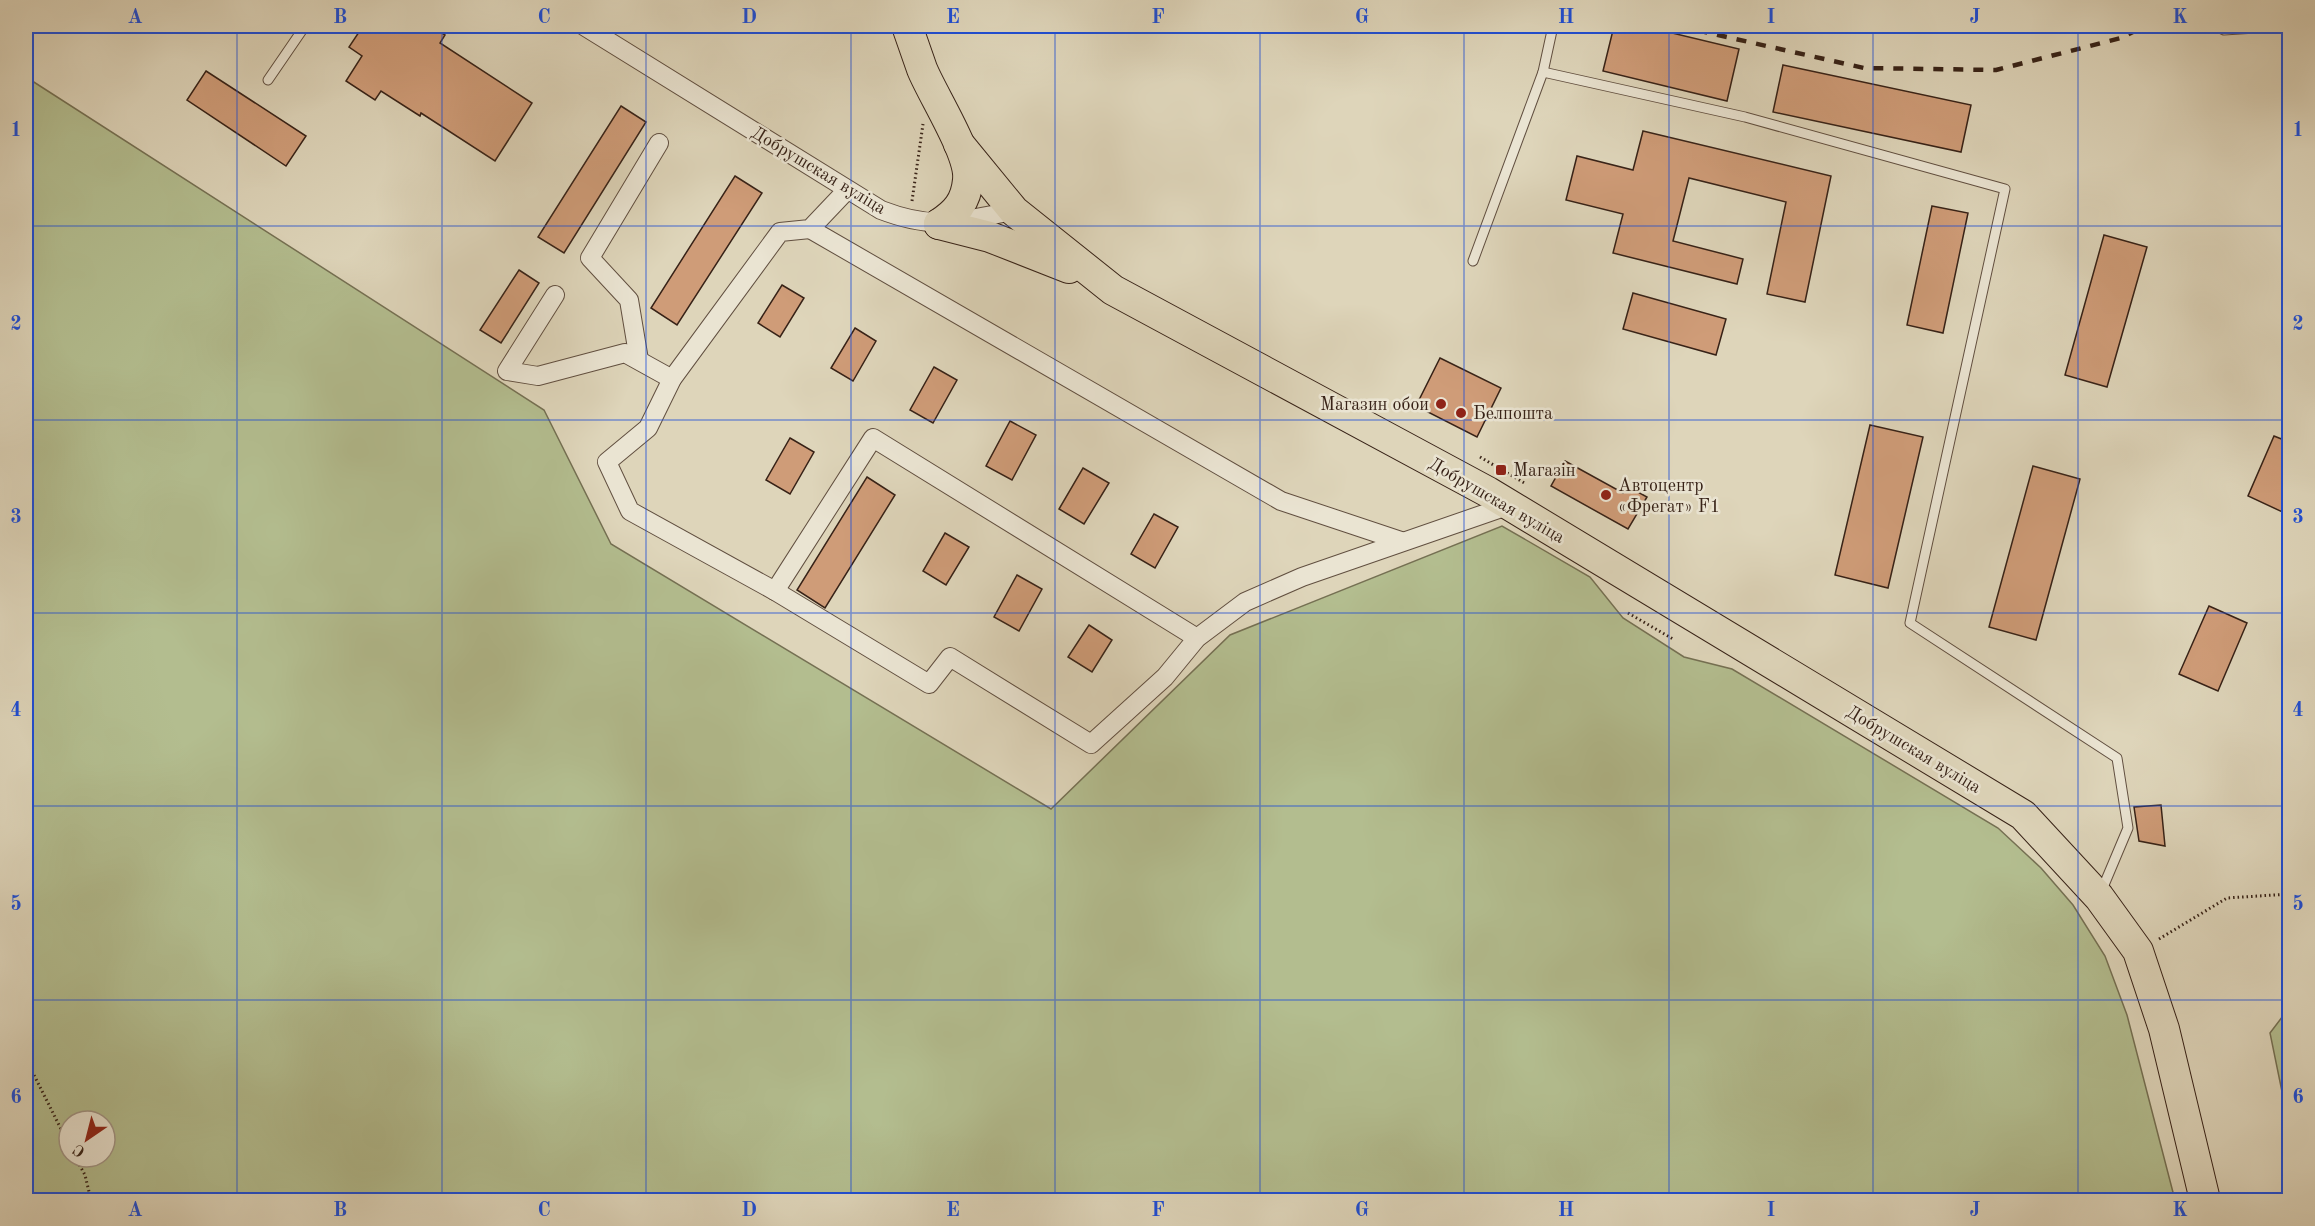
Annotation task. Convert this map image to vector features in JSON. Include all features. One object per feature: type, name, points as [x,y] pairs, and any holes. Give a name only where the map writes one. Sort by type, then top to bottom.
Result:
[{"type":"main road","points":[[907,26],[923,70],[959,144],[969,178],[964,200],[953,215],[939,224]]},
{"type":"main road","points":[[959,144],[1014,211]]},
{"type":"main road","name":"Добрушская вуліца","points":[[1014,211],[1113,290],[1518,494],[2023,815],[2099,897],[2138,951],[2164,1029],[2205,1200]]},
{"type":"main road","points":[[939,224],[990,237],[1057,262],[1113,290]]},
{"type":"street","name":"Добрушская вуліца","points":[[584,26],[881,210],[910,221],[939,224],[1014,211]]},
{"type":"street","points":[[639,360],[629,300],[590,258],[658,143]]},
{"type":"street","points":[[810,229],[847,190]]},
{"type":"street","points":[[1401,541],[1281,501],[810,229],[780,232],[672,379],[648,428],[607,462],[630,511],[775,591],[929,684],[950,657],[1091,744],[1165,677],[1197,638],[1245,602],[1302,577],[1401,541],[1487,515],[1518,494]]},
{"type":"street","points":[[555,295],[507,371],[538,376],[625,353],[672,379]]},
{"type":"street","points":[[775,591],[873,438],[1197,638]]},
{"type":"lane","points":[[268,80],[305,26]]},
{"type":"lane","points":[[1473,261],[1543,72],[1553,26]]},
{"type":"lane","points":[[2216,26],[2224,30],[2289,26]]},
{"type":"lane","points":[[1543,72],[1745,117],[2005,189],[1910,623],[2117,758],[2128,828],[2099,897]]},
{"type":"path","points":[[911,207],[923,119]]},
{"type":"path","points":[[1480,458],[1518,494]]},
{"type":"path","points":[[1628,613],[1673,639]]},
{"type":"path","points":[[2138,951],[2227,898],[2289,894]]},
{"type":"path","points":[[26,1059],[57,1121]]},
{"type":"path","points":[[81,1169],[91,1200]]},
{"type":"green space","points":[[26,77],[544,410],[611,544],[1051,809],[1230,635],[1502,526],[1590,577],[1623,618],[1684,657],[1732,669],[1998,828],[2041,868],[2073,905],[2105,956],[2127,1015],[2175,1200],[26,1200]]},
{"type":"green space","points":[[2289,1008],[2289,1126],[2270,1033]]},
{"type":"building","points":[[363,26],[431,26],[445,35],[440,43],[532,103],[495,161],[421,113],[420,116],[381,91],[375,100],[346,81],[362,56],[349,47]]},
{"type":"building","points":[[1614,26],[1643,26],[1739,49],[1727,101],[1603,71]]},
{"type":"building","points":[[1783,65],[1971,105],[1961,152],[1773,112]]},
{"type":"building","points":[[206,71],[306,136],[286,166],[187,100]]},
{"type":"building","points":[[621,106],[646,122],[564,253],[538,237]]},
{"type":"building","points":[[1643,131],[1831,176],[1805,302],[1767,294],[1786,202],[1689,178],[1673,241],[1743,259],[1737,284],[1613,253],[1623,214],[1566,200],[1577,156],[1633,170]]},
{"type":"building","points":[[735,176],[762,193],[677,325],[651,308]]},
{"type":"building","points":[[1932,206],[1968,213],[1943,333],[1907,325]]},
{"type":"building","points":[[2104,235],[2147,247],[2107,387],[2065,375]]},
{"type":"building","points":[[519,270],[539,283],[501,343],[480,330]]},
{"type":"building","points":[[782,285],[804,298],[780,337],[758,323]]},
{"type":"building","points":[[1633,293],[1726,319],[1716,355],[1623,329]]},
{"type":"building","points":[[855,328],[876,341],[853,381],[831,368]]},
{"type":"building","points":[[1440,358],[1501,388],[1477,437],[1416,406]]},
{"type":"building","points":[[934,367],[957,380],[933,423],[910,410]]},
{"type":"building","points":[[1010,421],[1036,435],[1012,480],[986,466]]},
{"type":"building","points":[[1870,425],[1923,437],[1888,588],[1835,575]]},
{"type":"building","points":[[2274,436],[2289,442],[2289,515],[2248,496]]},
{"type":"building","points":[[790,438],[814,452],[790,494],[766,480]]},
{"type":"building","name":"Автоцентр «Фрегат» F1","points":[[1565,461],[1623,493],[1627,486],[1647,497],[1628,529],[1551,486]]},
{"type":"building","points":[[2033,466],[2080,479],[2036,640],[1989,627]]},
{"type":"building","points":[[1083,468],[1109,483],[1084,524],[1059,509]]},
{"type":"building","points":[[867,477],[895,495],[825,608],[797,590]]},
{"type":"building","points":[[1154,514],[1178,527],[1155,568],[1131,554]]},
{"type":"building","points":[[945,533],[969,547],[946,585],[923,571]]},
{"type":"building","points":[[1017,575],[1042,589],[1019,631],[994,617]]},
{"type":"building","points":[[2209,606],[2247,623],[2218,691],[2179,674]]},
{"type":"building","points":[[1089,625],[1112,640],[1092,672],[1068,657]]},
{"type":"building","points":[[2161,805],[2165,846],[2139,841],[2134,807]]},
{"type":"railway","points":[[1678,26],[1864,68],[1996,70],[2121,38],[2145,26]]},
{"type":"place","name":"Магазин обои","points":[[1441,404]]},
{"type":"place","name":"Белпошта","points":[[1461,413]]},
{"type":"place","name":"Магазін","points":[[1501,470]]},
{"type":"place","name":"Автоцентр «Фрегат» F1","points":[[1606,495]]}]
